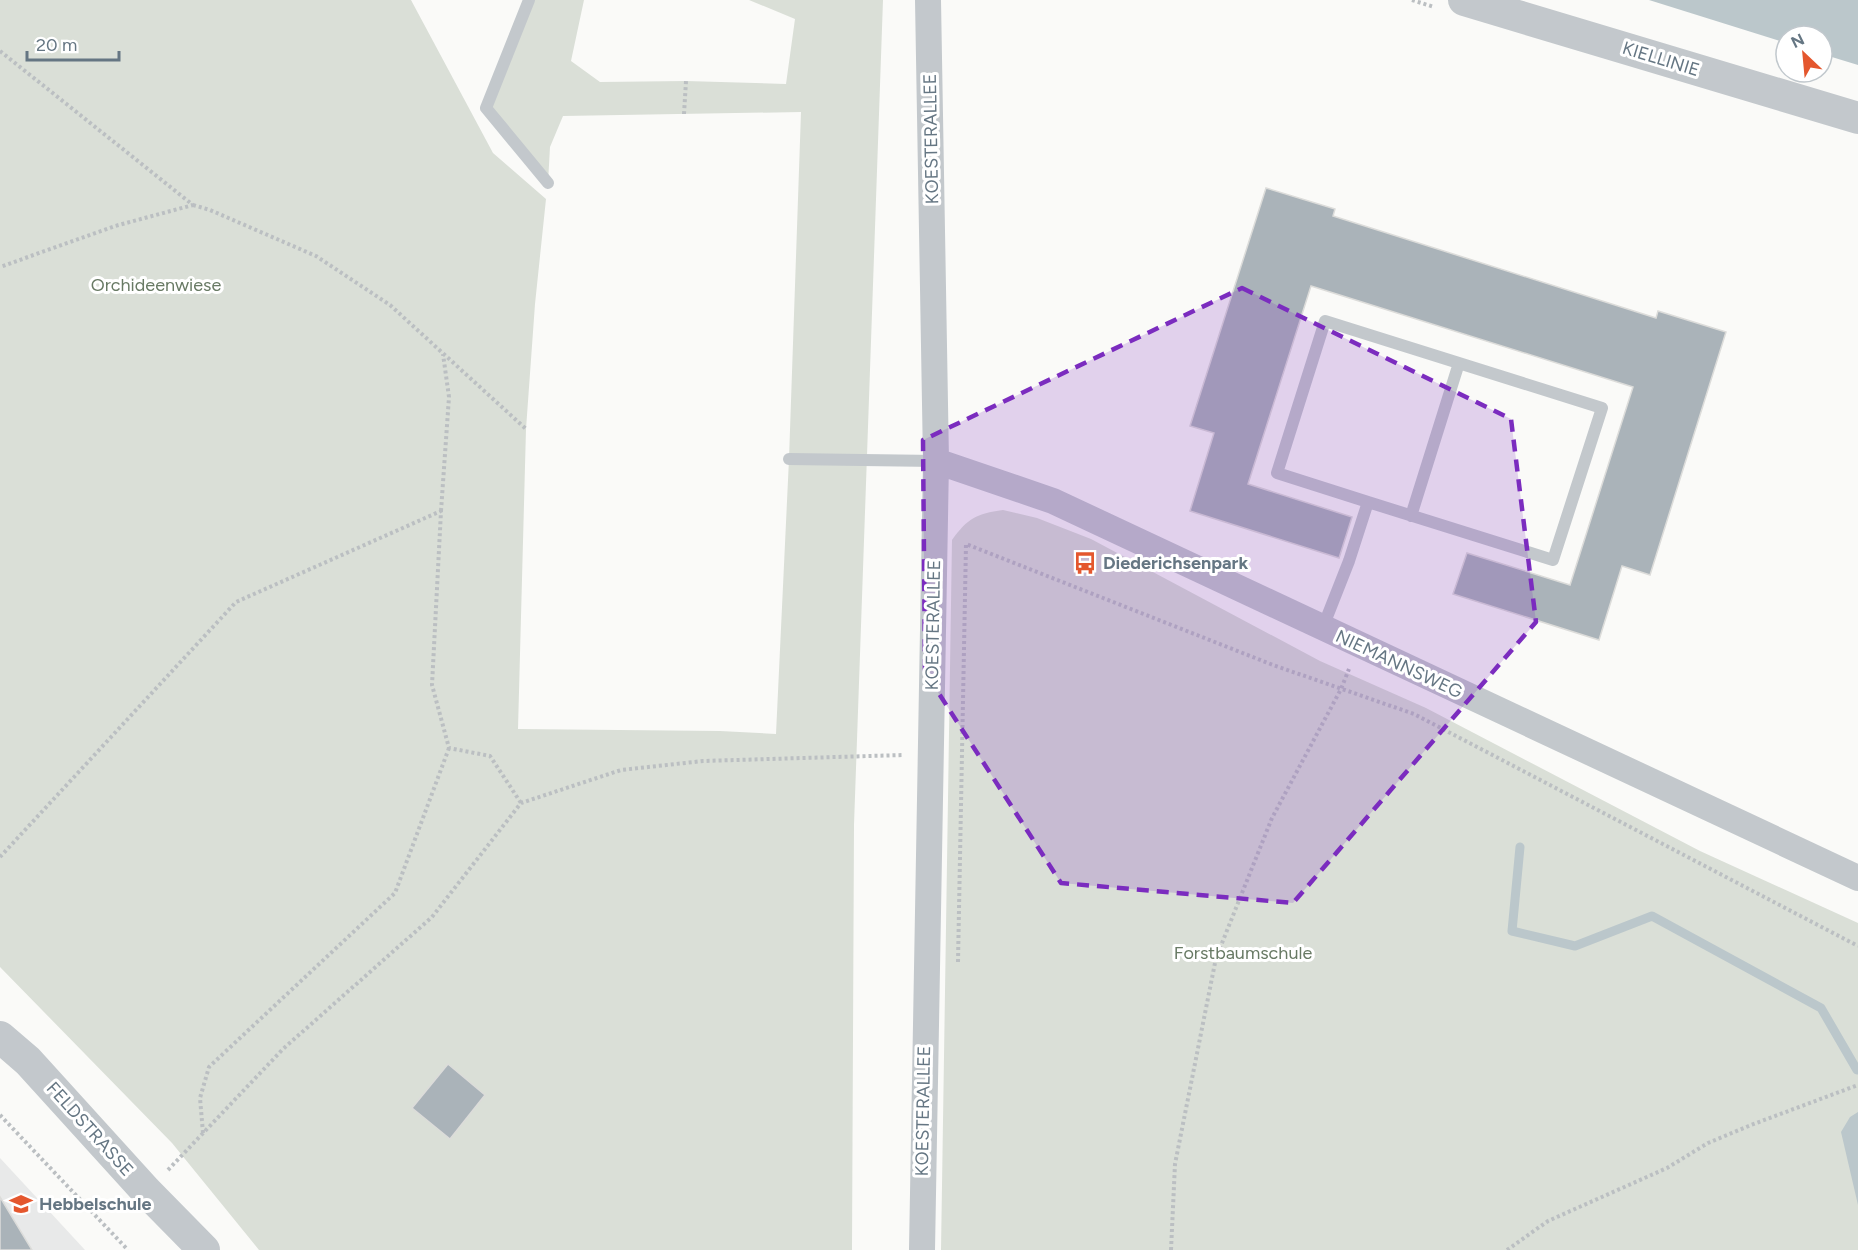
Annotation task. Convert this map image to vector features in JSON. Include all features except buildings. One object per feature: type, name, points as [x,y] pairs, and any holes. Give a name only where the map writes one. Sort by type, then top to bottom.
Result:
[{"type":"street","name":"KOESTERALLEE","points":[[922,1250],[936,461],[928,0]]},
{"type":"street","name":"KIELLINIE","points":[[1464,0],[1858,118]]},
{"type":"street","name":"NIEMANNSWEG","points":[[936,461],[1053,501],[1858,878]]},
{"type":"street","name":"FELDSTRASSE","points":[[0,1036],[28,1061],[146,1191],[204,1250]]},
{"type":"lane","points":[[529,0],[486,108],[548,183]]},
{"type":"lane","points":[[1325,321],[1602,408],[1553,561],[1368,502],[1277,474],[1325,321]]},
{"type":"lane","points":[[1411,516],[1459,363]]},
{"type":"lane","points":[[789,459],[936,461]]},
{"type":"lane","points":[[1323,627],[1349,561],[1368,502]]},
{"type":"path","points":[[0,51],[193,205],[210,210],[316,256],[390,305],[526,429]]},
{"type":"path","points":[[684,114],[686,81]]},
{"type":"path","points":[[0,267],[115,226],[193,205]]},
{"type":"path","points":[[203,1134],[200,1098],[209,1067],[395,893],[449,748],[432,685],[449,396],[443,354]]},
{"type":"path","points":[[0,857],[236,602],[441,511]]},
{"type":"path","points":[[958,963],[966,544],[1273,665],[1414,714],[1858,946]]},
{"type":"path","points":[[1171,1250],[1175,1164],[1216,958],[1272,818],[1341,689],[1359,645]]},
{"type":"path","points":[[449,748],[490,756],[521,803]]},
{"type":"path","points":[[175,1163],[283,1049],[432,917],[521,803],[621,770],[703,761],[931,754]]},
{"type":"path","points":[[1507,1250],[1548,1221],[1667,1168],[1708,1143],[1858,1085]]},
{"type":"path","points":[[0,1114],[128,1250]]},
{"type":"highlighted area","points":[[1242,288],[1511,419],[1536,622],[1293,903],[1061,883],[925,672],[923,440]]},
{"type":"shaded area","points":[[1649,0],[1858,0],[1858,65],[1834,58],[1834,24],[1774,24],[1774,39]]},
{"type":"shaded area","points":[[1858,1112],[1858,1205],[1841,1132],[1850,1117]]},
{"type":"shaded area","name":"Hebbelschule","points":[[0,1158],[85,1250],[0,1250]]},
{"type":"green space","name":"Orchideenwiese","points":[[0,0],[411,0],[493,153],[546,199],[535,304],[526,429],[518,729],[720,731],[776,734],[789,459],[801,112],[563,116],[550,147],[548,183],[486,108],[529,0],[584,0],[571,61],[600,82],[686,81],[786,84],[795,19],[749,0],[883,0],[854,825],[852,1250],[259,1250],[172,1143],[0,967]]},
{"type":"green space","name":"Forstbaumschule","points":[[1003,510],[1037,518],[1091,539],[1320,661],[1426,708],[1700,851],[1858,923],[1858,1250],[941,1250],[952,540],[973,518]]},
{"type":"waterway","points":[[1520,847],[1512,931],[1575,946],[1652,916],[1821,1008],[1857,1070]]},
{"type":"place","name":"Diederichsenpark","points":[[1085,563]]},
{"type":"place","name":"Hebbelschule","points":[[21,1204]]}]
